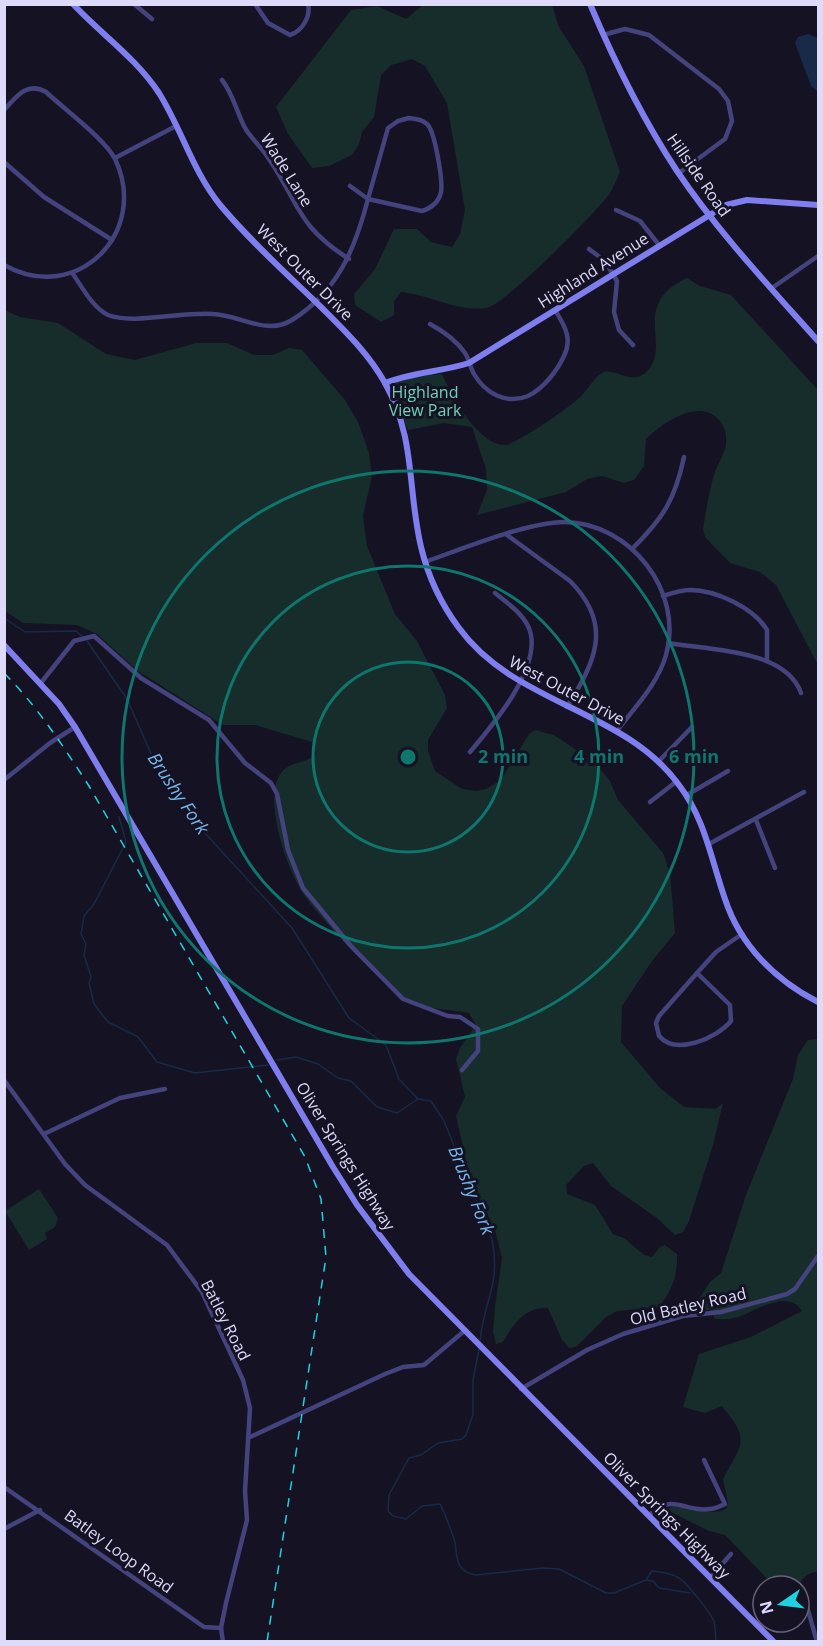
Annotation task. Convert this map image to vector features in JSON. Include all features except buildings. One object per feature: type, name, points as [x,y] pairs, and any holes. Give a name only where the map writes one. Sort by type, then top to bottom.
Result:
[{"type":"street","name":"West Outer Drive","points":[[73,4],[146,76],[161,96],[197,172],[221,206],[360,347],[385,383],[400,418],[408,446],[416,519],[425,562],[438,594],[462,632],[488,660],[519,683],[616,731],[658,761],[687,795],[709,844],[724,897],[742,934],[778,977],[819,1002]]},
{"type":"street","points":[[134,4],[152,20]]},
{"type":"street","points":[[255,4],[268,22],[290,35],[297,32],[305,22],[308,15],[308,4]]},
{"type":"street","name":"Hillside Road","points":[[590,4],[642,114],[679,173],[709,214],[819,341]]},
{"type":"street","points":[[603,34],[626,29],[638,30],[649,35],[720,89],[728,101],[732,121],[725,139],[679,173]]},
{"type":"street","name":"Wade Lane","points":[[222,80],[228,88],[244,126],[269,159],[304,220],[325,244],[349,259]]},
{"type":"street","points":[[4,110],[25,90],[41,89],[115,158],[122,181],[124,204],[119,226],[111,240],[91,264],[73,274],[35,276],[20,273],[4,265]]},
{"type":"street","points":[[73,274],[98,307],[108,315],[118,318],[210,313],[256,325],[274,326],[293,319],[314,301],[349,259],[368,199],[388,128],[403,119],[419,119],[426,123],[432,132],[441,182],[437,201],[430,208],[422,211],[368,199],[350,186]]},
{"type":"street","points":[[115,158],[176,126]]},
{"type":"street","points":[[4,162],[44,197],[111,240]]},
{"type":"street","name":"Highland Avenue","points":[[385,383],[403,376],[469,363],[726,205],[747,200],[819,205]]},
{"type":"street","points":[[616,210],[640,221],[659,245]]},
{"type":"street","points":[[589,249],[605,261],[613,274],[618,289],[614,312],[616,322],[633,345]]},
{"type":"street","points":[[772,288],[819,256]]},
{"type":"street","points":[[430,324],[449,335],[465,353],[481,384],[495,395],[512,400],[531,395],[554,373],[567,351],[567,331],[555,310]]},
{"type":"street","points":[[633,548],[657,525],[669,507],[676,492],[684,457]]},
{"type":"street","points":[[425,562],[507,535],[554,523],[579,524],[602,530],[633,548],[651,569],[663,596],[669,619],[668,643],[656,678],[616,731]]},
{"type":"street","points":[[507,535],[570,581],[579,590],[592,612],[596,631],[595,655],[586,676],[567,707]]},
{"type":"street","points":[[663,596],[689,590],[703,592],[752,612],[767,630],[767,659]]},
{"type":"street","points":[[470,752],[519,683],[531,660],[530,633],[515,609],[495,593]]},
{"type":"street","points":[[40,684],[70,646],[78,639],[91,637],[141,678],[214,724],[245,763],[271,783],[277,794],[279,814],[288,849],[307,896],[351,946],[403,999],[448,1016],[460,1017],[478,1029],[478,1051],[462,1070]]},
{"type":"street","points":[[668,643],[767,659],[787,671],[801,693]]},
{"type":"street","name":"Oliver Springs Highway","points":[[6,650],[40,684],[75,727],[357,1205],[408,1274],[463,1332],[774,1641]]},
{"type":"street","points":[[4,780],[50,742],[75,727]]},
{"type":"street","points":[[658,761],[692,727]]},
{"type":"street","points":[[687,795],[728,771]]},
{"type":"street","points":[[650,802],[677,782]]},
{"type":"street","points":[[709,844],[804,792]]},
{"type":"street","points":[[756,820],[775,868]]},
{"type":"street","points":[[697,973],[730,1005],[731,1021],[726,1027],[686,1046],[674,1046],[659,1036],[656,1023],[659,1016],[697,973],[716,952],[742,934]]},
{"type":"street","name":"Batley Road","points":[[4,1080],[85,1185],[167,1245],[202,1292],[248,1395],[245,1491],[247,1520],[221,1628],[224,1641]]},
{"type":"street","points":[[44,1134],[120,1098],[165,1089]]},
{"type":"street","name":"Old Batley Road","points":[[521,1389],[587,1350],[622,1334],[683,1316],[721,1312],[787,1294],[795,1289],[819,1256]]},
{"type":"street","points":[[248,1438],[385,1374],[403,1367],[424,1365],[463,1332]]},
{"type":"street","points":[[649,1515],[663,1505],[678,1504],[709,1510],[724,1504],[704,1460]]},
{"type":"street","name":"Batley Loop Road","points":[[4,1487],[40,1510],[204,1627],[221,1628]]},
{"type":"street","points":[[4,1530],[40,1510]]},
{"type":"street","points":[[710,1578],[731,1554]]},
{"type":"street","points":[[811,1620],[817,1641]]},
{"type":"green space","points":[[423,5],[552,5],[559,27],[584,66],[620,172],[608,196],[585,222],[529,277],[496,303],[486,308],[464,308],[401,292],[394,301],[394,315],[381,322],[355,305],[354,294],[375,269],[394,229],[417,229],[431,242],[452,247],[460,234],[465,210],[447,103],[425,66],[412,59],[391,65],[381,75],[374,117],[362,132],[359,144],[352,155],[329,166],[312,168],[288,134],[276,107],[351,10],[377,6],[406,19]]},
{"type":"green space","name":"Highland View Park","points":[[687,278],[700,286],[731,295],[818,390],[818,665],[776,585],[760,572],[730,563],[705,537],[703,529],[711,488],[726,442],[722,424],[710,413],[701,411],[680,415],[661,426],[646,439],[644,466],[634,480],[624,483],[602,476],[587,479],[566,492],[477,515],[487,490],[486,469],[472,427],[444,423],[408,430],[391,389],[400,380],[406,378],[442,374],[452,395],[477,429],[486,438],[507,445],[569,406],[602,373],[613,372],[631,377],[643,375],[654,358],[656,311],[660,299],[670,288]]},
{"type":"green space","points":[[4,310],[20,317],[58,323],[106,354],[135,360],[196,343],[227,343],[254,355],[273,355],[289,348],[302,350],[345,400],[358,422],[369,453],[372,476],[363,516],[367,546],[395,614],[417,641],[445,695],[447,708],[428,740],[428,751],[435,771],[462,789],[477,791],[486,789],[501,780],[529,734],[535,730],[554,735],[594,762],[610,781],[618,800],[663,853],[670,873],[675,933],[652,961],[622,1006],[621,1042],[660,1088],[684,1107],[716,1109],[723,1103],[713,1145],[689,1221],[683,1232],[675,1235],[657,1218],[611,1186],[593,1163],[584,1166],[566,1185],[567,1194],[595,1205],[613,1234],[624,1238],[644,1255],[652,1257],[660,1247],[665,1245],[677,1254],[673,1282],[659,1307],[617,1311],[606,1317],[576,1347],[569,1348],[562,1340],[548,1308],[539,1309],[521,1318],[503,1342],[496,1344],[493,1332],[502,1258],[495,1230],[470,1178],[456,1116],[465,1097],[456,1059],[460,1048],[476,1025],[469,1013],[411,1002],[386,984],[312,906],[297,884],[279,834],[274,800],[276,785],[284,769],[308,760],[316,754],[312,742],[255,725],[223,725],[138,671],[97,634],[77,625],[23,623],[5,611]]},
{"type":"green space","points":[[818,1039],[818,1574],[816,1572],[762,1574],[725,1535],[709,1531],[665,1509],[680,1507],[718,1512],[726,1509],[728,1503],[723,1479],[739,1449],[740,1434],[737,1427],[722,1406],[705,1413],[683,1407],[699,1354],[751,1337],[802,1311],[796,1304],[780,1301],[735,1318],[715,1319],[710,1310],[698,1311],[693,1308],[710,1282],[721,1273],[746,1195],[793,1079],[798,1055],[808,1040]]},
{"type":"green space","points":[[39,1189],[58,1218],[55,1227],[45,1233],[47,1239],[29,1250],[5,1211]]},
{"type":"water","points":[[808,34],[818,38],[818,92],[811,86],[795,43],[798,37]]},
{"type":"waterway","name":"Brushy Fork","points":[[4,618],[25,632],[76,631],[83,637]]},
{"type":"waterway","name":"Brushy Fork","points":[[87,641],[127,699],[153,758],[203,831],[292,928],[349,1018],[386,1045],[399,1079],[418,1099],[431,1101],[444,1121],[492,1239],[493,1281],[480,1341]]},
{"type":"waterway","points":[[119,817],[126,842],[94,904],[84,916],[81,934],[86,944],[84,955],[91,977],[89,983],[94,1004],[108,1022],[138,1037],[157,1062],[195,1073],[268,1065]]},
{"type":"waterway","points":[[277,1060],[296,1057],[318,1064],[338,1078],[351,1081],[377,1107],[397,1113],[418,1099]]},
{"type":"waterway","name":"Brushy Fork","points":[[479,1349],[473,1380],[473,1414],[466,1435],[462,1439],[438,1443],[421,1455],[409,1458],[389,1495],[388,1511],[393,1516],[406,1519],[422,1506],[440,1504],[454,1540],[459,1564],[464,1570],[475,1575],[543,1568],[559,1569],[606,1593],[614,1593],[646,1580],[652,1571],[673,1575],[687,1585],[709,1612],[715,1624],[716,1642]]},
{"type":"waterway","points":[[646,1580],[653,1581],[659,1588],[690,1593]]},
{"type":"railway","points":[[4,673],[39,713],[89,786],[305,1157],[321,1199],[326,1257],[267,1642]]}]
